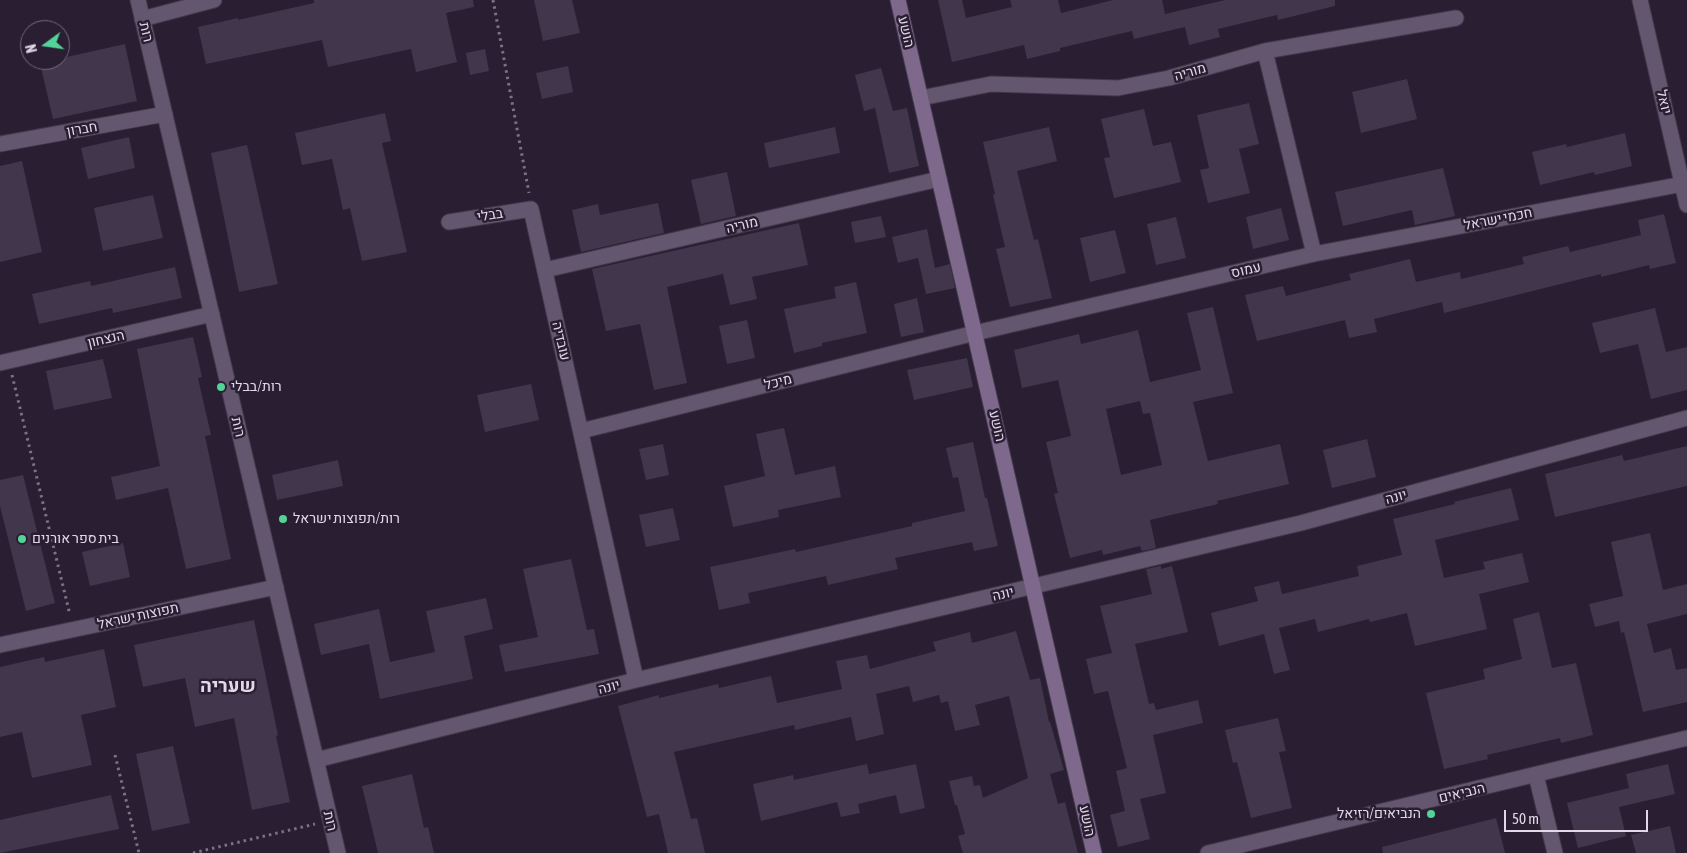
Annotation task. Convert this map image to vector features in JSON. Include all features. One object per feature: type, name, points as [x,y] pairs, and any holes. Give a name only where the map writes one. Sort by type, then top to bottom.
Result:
[{"type":"street","name":"רות","points":[[138,0],[338,853]]},
{"type":"street","points":[[142,19],[214,0]]},
{"type":"street","name":"הושע","points":[[898,0],[1035,586],[1094,853]]},
{"type":"street","name":"יואל","points":[[1640,0],[1687,205]]},
{"type":"street","name":"מוריה","points":[[921,98],[991,84],[1118,88],[1169,78],[1264,51],[1456,18]]},
{"type":"street","points":[[1264,51],[1314,254]]},
{"type":"street","name":"חברון","points":[[0,144],[165,114]]},
{"type":"street","name":"מוריה","points":[[545,270],[939,179]]},
{"type":"street","name":"חכמי ישראל","points":[[1314,254],[1683,184]]},
{"type":"street","name":"בבלי","points":[[449,222],[531,209]]},
{"type":"street","name":"עובדיה","points":[[531,209],[636,680]]},
{"type":"street","name":"עמוס","points":[[975,333],[1314,254]]},
{"type":"street","name":"הנצחון","points":[[4,362],[212,314]]},
{"type":"street","name":"מיכל","points":[[581,431],[975,333]]},
{"type":"street","name":"יונה","points":[[316,760],[636,680],[1301,523],[1687,418]]},
{"type":"street","name":"תפוצות ישראל","points":[[0,645],[276,588]]},
{"type":"street","name":"הנביאים","points":[[1208,853],[1687,738]]},
{"type":"street","points":[[1536,775],[1555,853]]},
{"type":"path","points":[[493,0],[531,209]]},
{"type":"path","points":[[4,362],[74,630]]},
{"type":"path","points":[[115,755],[139,853]]},
{"type":"path","points":[[193,853],[330,820]]},
{"type":"building","points":[[314,0],[473,0],[474,7],[446,13],[457,62],[416,72],[411,49],[328,67],[322,40],[206,64],[198,27],[314,3]]},
{"type":"building","points":[[534,0],[572,0],[580,33],[543,41]]},
{"type":"building","points":[[938,0],[962,0],[966,18],[1012,7],[1010,0],[1058,0],[1061,13],[1113,0],[1162,0],[1165,14],[1225,0],[1335,0],[1335,6],[1278,20],[1277,15],[1218,29],[1220,37],[1189,45],[1185,27],[1134,39],[1132,31],[1060,48],[1060,51],[1027,59],[1024,45],[952,62]]},
{"type":"building","points":[[125,44],[137,101],[53,119],[42,70],[70,70],[70,56]]},
{"type":"building","points":[[485,49],[489,71],[470,75],[466,53]]},
{"type":"building","points":[[568,66],[573,92],[542,99],[536,73]]},
{"type":"building","points":[[881,68],[893,111],[907,108],[919,166],[889,173],[875,108],[864,111],[855,75]]},
{"type":"building","points":[[1407,79],[1417,119],[1361,133],[1352,92]]},
{"type":"building","points":[[1249,103],[1259,144],[1239,149],[1250,193],[1208,203],[1200,170],[1209,168],[1197,115]]},
{"type":"building","points":[[1144,109],[1153,146],[1171,142],[1181,182],[1114,198],[1104,158],[1110,157],[1101,119]]},
{"type":"building","points":[[385,113],[391,141],[382,143],[407,252],[362,261],[350,208],[343,210],[332,159],[302,165],[295,133]]},
{"type":"building","points":[[835,127],[840,153],[769,168],[764,143]]},
{"type":"building","points":[[1049,127],[1057,161],[1017,171],[1034,240],[1038,239],[1052,298],[1010,307],[996,249],[1005,247],[983,142]]},
{"type":"building","points":[[1625,133],[1632,166],[1595,175],[1594,172],[1540,185],[1532,152],[1566,144],[1567,147]]},
{"type":"building","points":[[129,137],[135,168],[88,179],[81,148]]},
{"type":"building","points":[[247,145],[278,284],[239,292],[211,153]]},
{"type":"building","points":[[22,161],[42,252],[0,262],[0,166]]},
{"type":"building","points":[[1443,168],[1455,216],[1415,225],[1412,210],[1343,226],[1335,192]]},
{"type":"building","points":[[727,172],[736,216],[701,224],[691,180]]},
{"type":"building","points":[[153,195],[163,238],[103,251],[94,208]]},
{"type":"building","points":[[658,203],[664,233],[581,252],[572,210],[598,204],[600,215]]},
{"type":"building","points":[[1281,208],[1289,240],[1253,249],[1246,217]]},
{"type":"building","points":[[1664,214],[1676,263],[1650,269],[1649,265],[1601,277],[1601,274],[1444,313],[1442,302],[1374,319],[1377,332],[1349,338],[1345,320],[1257,341],[1245,295],[1283,286],[1286,296],[1351,280],[1349,274],[1410,259],[1416,282],[1460,272],[1461,279],[1524,264],[1522,257],[1568,246],[1570,252],[1641,235],[1638,220]]},
{"type":"building","points":[[881,216],[886,237],[855,243],[851,222]]},
{"type":"building","points":[[1176,217],[1186,258],[1156,265],[1147,224]]},
{"type":"building","points":[[799,223],[808,265],[752,277],[757,299],[730,305],[723,274],[667,287],[687,383],[654,390],[640,324],[606,331],[592,269]]},
{"type":"building","points":[[927,229],[935,268],[950,264],[955,288],[926,294],[918,258],[898,263],[892,237]]},
{"type":"building","points":[[1115,230],[1126,273],[1090,282],[1080,238]]},
{"type":"building","points":[[175,267],[182,298],[113,313],[112,308],[39,324],[32,294],[90,281],[91,286]]},
{"type":"building","points":[[856,282],[867,333],[822,343],[822,346],[794,353],[784,309],[836,298],[834,287]]},
{"type":"building","points":[[917,298],[924,332],[901,337],[894,304]]},
{"type":"building","points":[[1213,307],[1233,393],[1193,402],[1208,461],[1280,444],[1289,484],[1217,501],[1218,504],[1150,520],[1156,548],[1142,551],[1140,546],[1103,555],[1102,550],[1070,558],[1054,494],[1058,493],[1046,442],[1071,436],[1058,380],[1022,388],[1014,350],[1079,334],[1081,344],[1138,330],[1150,382],[1201,370],[1187,313]],"holes":[[[1140,401],[1143,414],[1150,413],[1162,465],[1121,475],[1106,409]]]},
{"type":"building","points":[[1655,308],[1666,352],[1687,347],[1687,390],[1651,399],[1638,344],[1600,353],[1592,323]]},
{"type":"building","points":[[747,320],[755,358],[727,364],[719,326]]},
{"type":"building","points":[[193,337],[202,377],[198,378],[211,435],[205,436],[231,559],[186,569],[168,488],[116,500],[111,477],[160,466],[137,349]]},
{"type":"building","points":[[967,358],[973,387],[914,400],[907,370]]},
{"type":"building","points":[[103,359],[112,398],[54,410],[46,371]]},
{"type":"building","points":[[531,384],[539,420],[485,432],[477,395]]},
{"type":"building","points":[[784,428],[795,475],[835,466],[841,497],[778,510],[779,517],[733,527],[724,486],[765,476],[756,434]]},
{"type":"building","points":[[1367,439],[1376,477],[1332,488],[1323,450]]},
{"type":"building","points":[[973,442],[998,546],[974,551],[972,542],[895,558],[898,569],[828,585],[826,576],[748,593],[750,603],[719,610],[710,567],[795,549],[796,552],[912,526],[912,523],[965,511],[958,477],[953,478],[946,448]]},
{"type":"building","points":[[663,444],[669,475],[646,480],[639,449]]},
{"type":"building","points":[[1687,446],[1687,486],[1555,517],[1545,474],[1622,455],[1624,461]]},
{"type":"building","points":[[338,460],[343,486],[277,500],[272,475]]},
{"type":"building","points":[[23,475],[55,603],[26,611],[0,506],[0,480]]},
{"type":"building","points":[[1511,488],[1519,520],[1435,540],[1444,578],[1485,569],[1483,562],[1522,553],[1529,582],[1479,594],[1487,629],[1415,646],[1407,613],[1370,622],[1369,619],[1318,632],[1315,619],[1279,628],[1290,670],[1274,674],[1264,634],[1219,646],[1211,613],[1258,601],[1254,587],[1279,581],[1282,594],[1359,576],[1357,566],[1402,555],[1393,519]]},
{"type":"building","points":[[673,508],[680,540],[646,547],[639,515]]},
{"type":"building","points":[[1650,533],[1663,590],[1687,584],[1687,614],[1647,624],[1654,653],[1671,648],[1676,670],[1687,668],[1687,702],[1643,712],[1624,632],[1621,633],[1619,621],[1595,627],[1589,604],[1623,596],[1611,542]]},
{"type":"building","points":[[123,543],[130,577],[90,586],[82,552]]},
{"type":"building","points":[[571,559],[587,630],[594,629],[599,654],[505,672],[499,645],[538,637],[523,569]]},
{"type":"building","points":[[1161,566],[1161,569],[1172,566],[1188,632],[1135,644],[1149,704],[1154,703],[1156,710],[1198,700],[1203,723],[1153,735],[1166,793],[1140,799],[1150,839],[1118,847],[1110,815],[1125,811],[1116,771],[1127,768],[1108,691],[1094,694],[1086,659],[1112,653],[1100,606],[1152,594],[1146,569]]},
{"type":"building","points":[[486,598],[493,629],[464,636],[473,679],[380,699],[369,644],[321,655],[314,624],[379,609],[390,662],[435,652],[426,611]]},
{"type":"building","points":[[1539,612],[1552,668],[1576,663],[1593,735],[1561,743],[1560,738],[1487,755],[1488,759],[1444,769],[1426,693],[1485,679],[1483,669],[1522,659],[1513,619]]},
{"type":"building","points":[[254,620],[290,802],[252,810],[234,718],[195,727],[185,678],[143,687],[134,645]]},
{"type":"building","points":[[1016,631],[1030,680],[1040,678],[1049,722],[1064,770],[1050,774],[1058,804],[1065,802],[1078,853],[963,853],[958,836],[965,834],[949,781],[972,776],[974,786],[980,785],[983,798],[1028,778],[1009,696],[975,705],[980,725],[955,731],[948,701],[941,703],[939,695],[913,702],[909,686],[876,694],[884,734],[856,741],[851,717],[795,730],[794,725],[674,752],[691,819],[697,818],[705,853],[668,853],[659,814],[647,817],[618,706],[659,695],[659,698],[718,684],[719,688],[771,676],[777,703],[842,689],[836,661],[867,655],[870,669],[936,651],[933,642],[970,632],[972,643]]},
{"type":"building","points":[[104,649],[116,707],[81,715],[92,765],[32,778],[22,732],[0,737],[0,667],[44,657],[45,662]]},
{"type":"building","points":[[1278,718],[1286,751],[1279,752],[1292,808],[1251,818],[1237,762],[1233,763],[1225,730]]},
{"type":"building","points":[[173,746],[190,823],[152,831],[136,754]]},
{"type":"building","points":[[867,764],[869,774],[916,764],[925,808],[900,814],[896,795],[858,804],[860,813],[841,817],[837,802],[761,821],[753,784],[793,775],[794,780]]},
{"type":"building","points":[[1668,764],[1675,794],[1619,807],[1626,836],[1578,848],[1567,803],[1629,788],[1626,774]]},
{"type":"building","points":[[412,774],[424,828],[428,827],[434,853],[378,853],[362,786]]},
{"type":"building","points":[[111,795],[119,829],[0,853],[0,820]]},
{"type":"building","points":[[1496,818],[1505,853],[1383,853],[1382,847]]},
{"type":"building","points":[[1670,826],[1676,853],[1636,853],[1631,835]]},
{"type":"place","name":"רות/בבלי","points":[[221,387]]},
{"type":"place","name":"רות/תפוצות ישראל","points":[[283,519]]},
{"type":"place","name":"בית ספר אורנים","points":[[22,539]]},
{"type":"place","name":"הנביאים/רזיאל","points":[[1431,814]]},
{"type":"district","name":"שעריה","points":[[228,686]]}]
